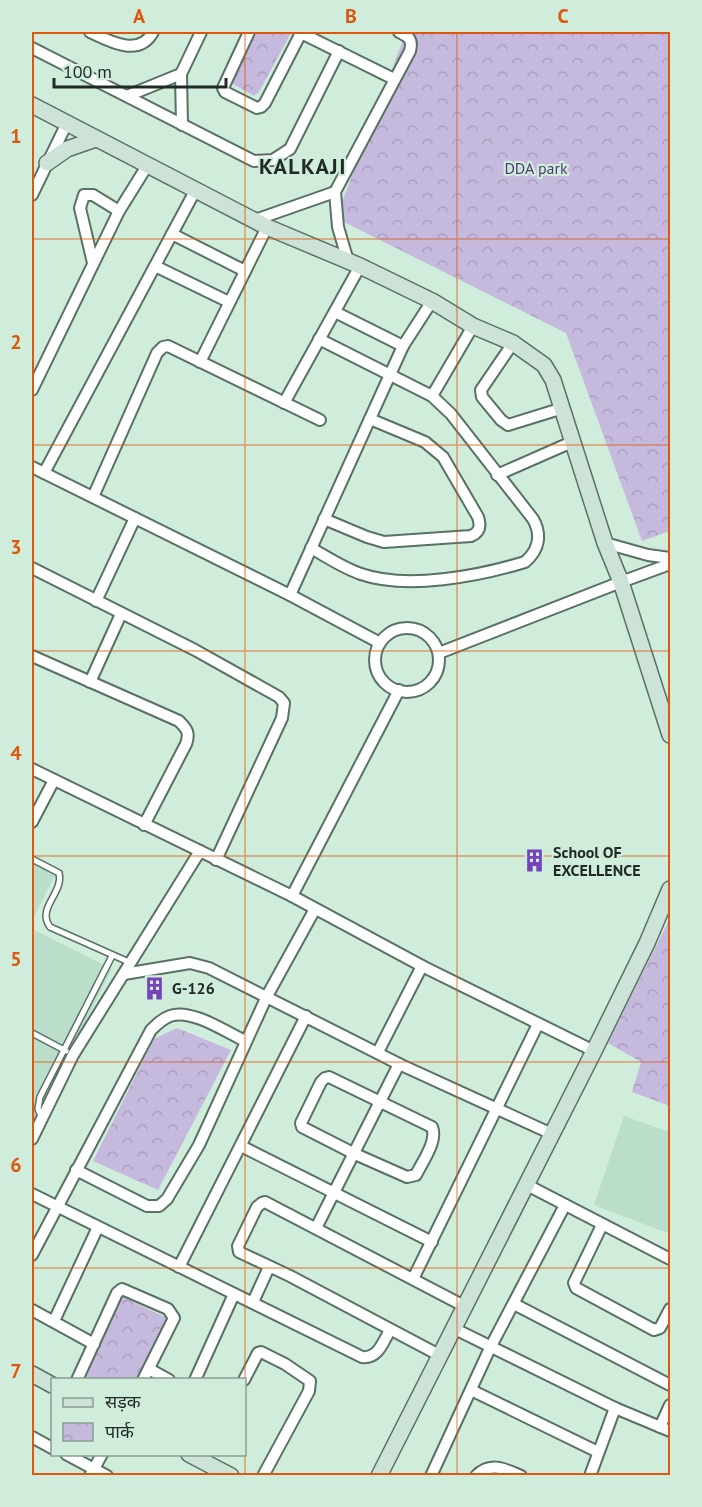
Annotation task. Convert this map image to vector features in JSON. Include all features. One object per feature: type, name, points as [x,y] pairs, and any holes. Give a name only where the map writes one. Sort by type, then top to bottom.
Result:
[{"type":"street","points":[[90,32],[124,46],[140,44],[149,39],[153,32]]},
{"type":"street","points":[[182,125],[181,74],[201,32]]},
{"type":"street","points":[[249,32],[223,88],[225,92],[257,108],[265,103],[300,32],[394,79]]},
{"type":"street","points":[[284,403],[334,312],[354,264],[338,227],[335,192],[411,45],[410,38],[399,32]]},
{"type":"street","points":[[32,48],[254,161],[273,160],[290,149],[339,51]]},
{"type":"street","points":[[127,96],[181,74]]},
{"type":"street","points":[[32,105],[261,224],[432,301],[474,326],[532,354],[548,371],[563,408],[605,543],[621,582],[670,735]]},
{"type":"street","points":[[32,195],[67,123]]},
{"type":"street","points":[[47,163],[67,149],[96,139]]},
{"type":"street","points":[[32,390],[119,211],[147,166]]},
{"type":"street","points":[[44,473],[195,191]]},
{"type":"street","points":[[200,362],[244,271],[261,224],[335,192]]},
{"type":"street","points":[[93,263],[80,208],[84,195],[93,195],[119,211]]},
{"type":"street","points":[[172,234],[244,271]]},
{"type":"street","points":[[155,266],[229,302]]},
{"type":"street","points":[[290,595],[403,346],[432,301]]},
{"type":"street","points":[[334,312],[403,346]]},
{"type":"street","points":[[432,396],[474,326]]},
{"type":"street","points":[[311,548],[358,573],[386,579],[433,581],[525,562],[533,555],[539,535],[538,527],[451,414],[432,396],[319,339]]},
{"type":"street","points":[[513,343],[482,386],[482,397],[501,420],[508,424],[563,408]]},
{"type":"street","points":[[93,496],[159,350],[168,346],[320,420]]},
{"type":"street","points":[[324,519],[384,542],[471,536],[477,533],[478,517],[443,458],[425,442],[370,419]]},
{"type":"street","points":[[497,475],[572,442]]},
{"type":"street","points":[[32,467],[290,595],[380,643]]},
{"type":"street","points":[[96,601],[135,518]]},
{"type":"street","points":[[605,543],[648,555],[670,565]]},
{"type":"street","points":[[439,653],[670,565]]},
{"type":"street","points":[[32,568],[273,692],[284,704],[282,718],[216,860]]},
{"type":"street","points":[[90,682],[121,614]]},
{"type":"street","points":[[401,628],[421,631],[429,636],[439,653],[437,671],[432,679],[418,690],[399,690],[391,687],[378,673],[376,655],[380,643],[392,632],[401,628]]},
{"type":"street","points":[[32,656],[179,721],[188,732],[189,737],[186,744],[144,825]]},
{"type":"street","points":[[292,896],[399,690]]},
{"type":"street","points":[[32,769],[292,896],[422,966],[594,1051]]},
{"type":"street","points":[[32,822],[54,780]]},
{"type":"street","points":[[32,1139],[69,1052],[124,974],[200,851]]},
{"type":"street","points":[[379,1476],[594,1051],[647,943],[670,889]]},
{"type":"street","points":[[76,1170],[147,1206],[159,1206],[167,1199],[200,1145],[221,1100],[244,1041],[315,909]]},
{"type":"street","points":[[124,974],[177,964],[199,964],[399,1064],[552,1134]]},
{"type":"street","points":[[378,1052],[422,966]]},
{"type":"street","points":[[32,1255],[151,1030],[161,1020],[182,1013],[192,1015],[244,1041]]},
{"type":"street","points":[[179,1267],[306,1016]]},
{"type":"street","points":[[413,1279],[538,1024]]},
{"type":"street","points":[[316,1228],[399,1064]]},
{"type":"street","points":[[325,1078],[333,1078],[430,1125],[434,1130],[434,1138],[413,1177],[407,1177],[355,1154],[304,1129],[301,1123],[325,1078]]},
{"type":"street","points":[[241,1146],[432,1242]]},
{"type":"street","points":[[527,1185],[670,1259]]},
{"type":"street","points":[[32,1194],[362,1357],[367,1358],[376,1354],[390,1330]]},
{"type":"street","points":[[439,1355],[239,1252],[237,1249],[259,1204],[265,1202],[464,1306]]},
{"type":"street","points":[[431,1476],[490,1348],[565,1205]]},
{"type":"street","points":[[602,1225],[574,1283],[576,1288],[654,1330],[660,1328],[670,1309]]},
{"type":"street","points":[[54,1321],[98,1227]]},
{"type":"street","points":[[253,1302],[269,1267]]},
{"type":"street","points":[[78,1378],[117,1293],[122,1289],[172,1313],[173,1322],[144,1378]]},
{"type":"street","points":[[196,1378],[234,1294]]},
{"type":"street","points":[[514,1304],[670,1385]]},
{"type":"street","points":[[32,1310],[94,1344]]},
{"type":"street","points":[[453,1328],[615,1408],[665,1429],[670,1405]]},
{"type":"street","points":[[245,1378],[258,1353],[261,1352],[285,1364],[310,1382],[309,1391],[263,1476]]},
{"type":"street","points":[[149,1369],[165,1378]]},
{"type":"street","points":[[32,1374],[51,1384]]},
{"type":"street","points":[[471,1390],[598,1452]]},
{"type":"street","points":[[590,1476],[615,1408]]},
{"type":"street","points":[[32,1437],[51,1447]]},
{"type":"street","points":[[68,1456],[92,1472],[107,1476]]},
{"type":"street","points":[[92,1472],[101,1456]]},
{"type":"street","points":[[199,1457],[223,1474]]},
{"type":"street","points":[[476,1476],[486,1468],[496,1466],[521,1476]]},
{"type":"lane","points":[[32,859],[59,873],[60,876],[59,885],[46,913],[46,922],[50,927],[131,963]]},
{"type":"lane","points":[[32,1033],[69,1052],[112,956]]},
{"type":"shaded area","points":[[32,856],[58,869],[32,921]]},
{"type":"shaded area","points":[[32,929],[112,969],[32,1129]]},
{"type":"shaded area","points":[[624,1116],[670,1132],[670,1234],[594,1205]]},
{"type":"green space","points":[[256,32],[291,33],[259,92],[254,96],[231,83]]},
{"type":"green space","name":"DDA park","points":[[406,32],[670,32],[670,531],[642,541],[566,333],[336,218]]},
{"type":"green space","points":[[670,918],[670,1106],[632,1092],[641,1062],[608,1043]]},
{"type":"green space","points":[[177,1028],[231,1050],[158,1190],[93,1161],[154,1039]]},
{"type":"green space","points":[[121,1296],[169,1319],[139,1378],[81,1378]]},
{"type":"place","name":"School OF EXCELLENCE","points":[[535,861]]},
{"type":"place","name":"G-126","points":[[154,988]]},
{"type":"district","name":"KALKAJI","points":[[303,166]]}]
